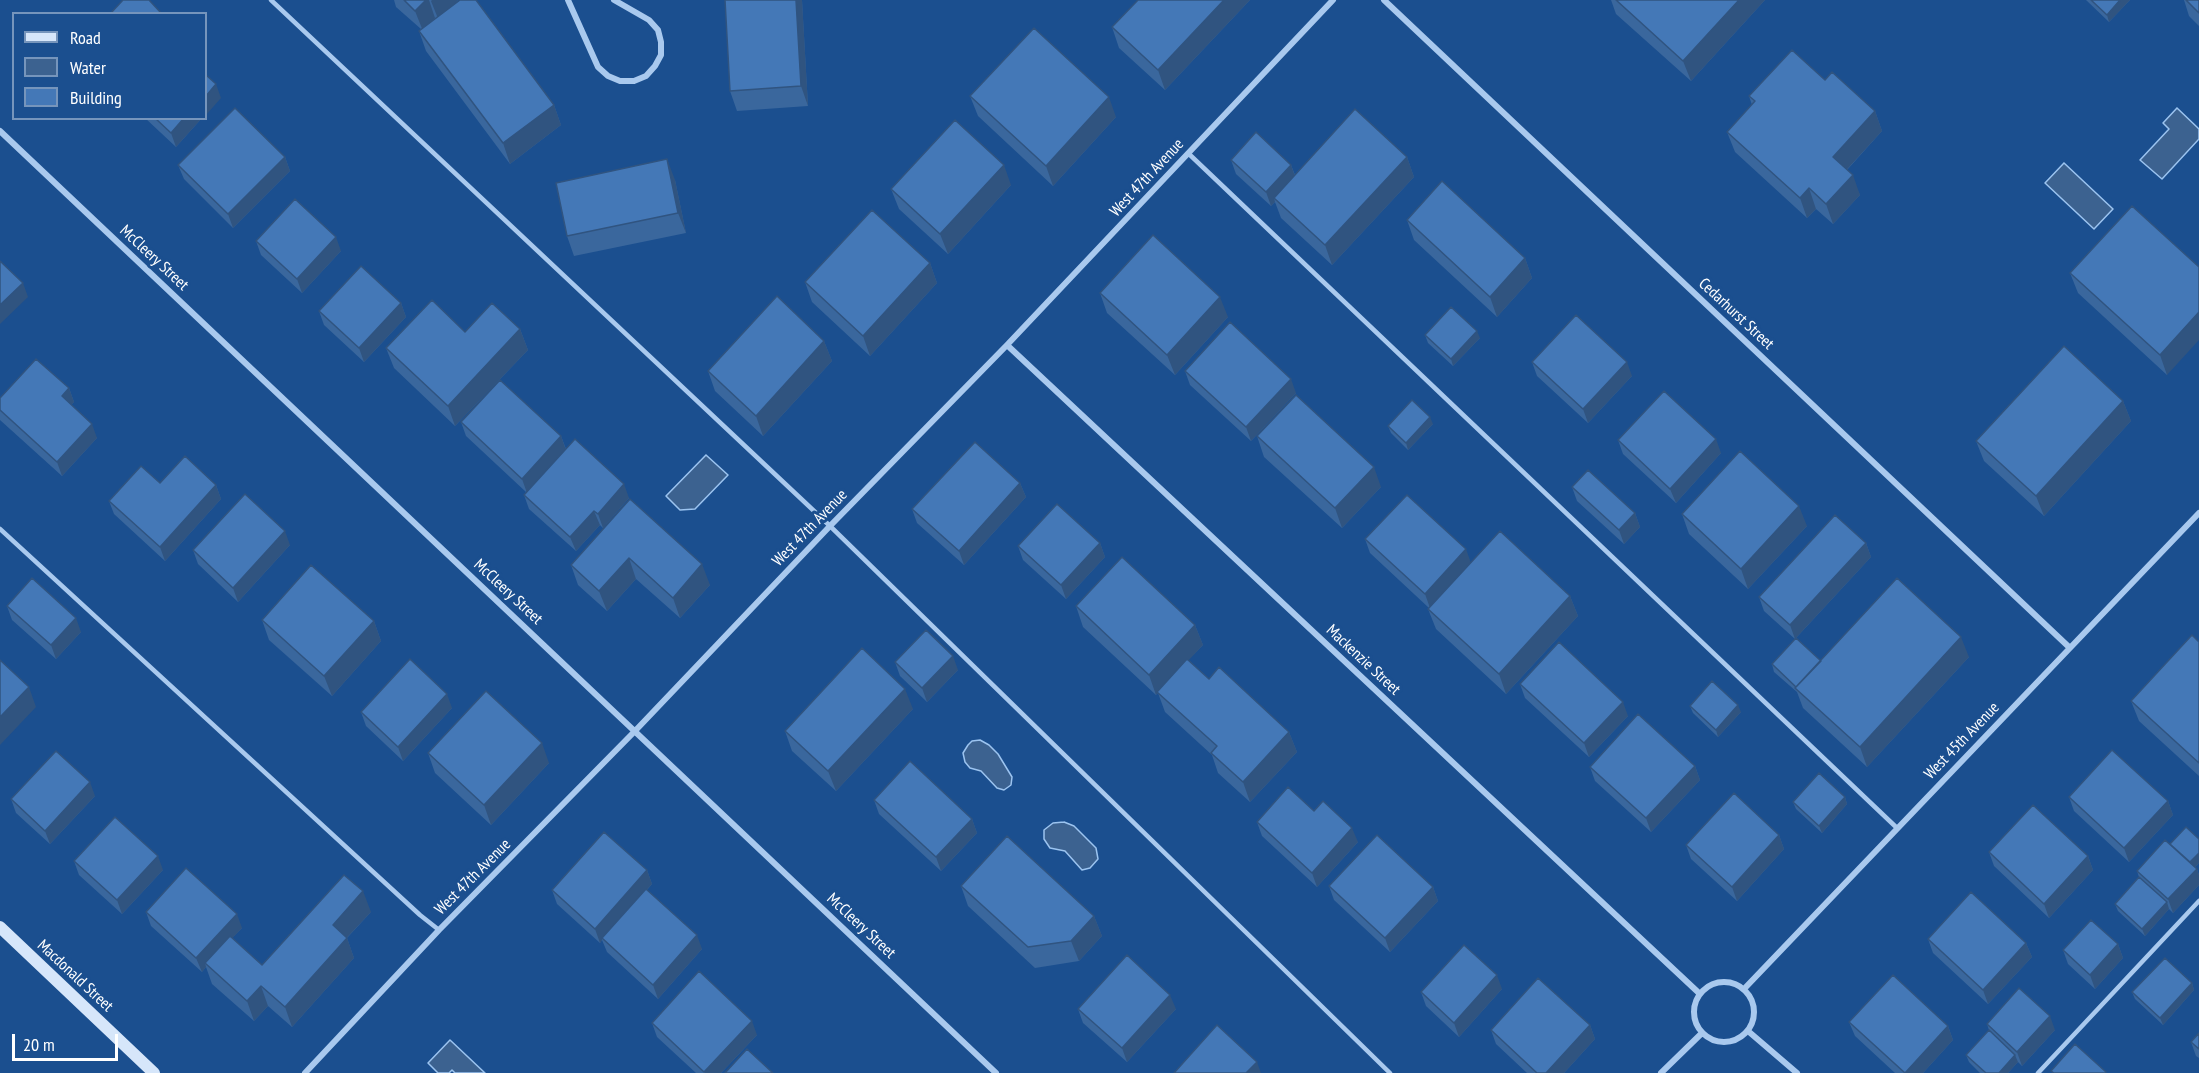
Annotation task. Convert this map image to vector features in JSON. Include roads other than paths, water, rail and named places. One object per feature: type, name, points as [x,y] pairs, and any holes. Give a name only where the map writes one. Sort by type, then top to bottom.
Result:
[{"type":"street","points":[[568,0],[598,67],[608,76],[620,81],[634,81],[646,76],[655,66],[661,55],[661,42],[658,30],[649,20],[614,0]]},
{"type":"street","name":"West 47th Avenue","points":[[305,1073],[439,930],[636,731],[830,526],[1007,345],[1333,0]]},
{"type":"street","name":"Cedarhurst Street","points":[[1384,0],[2070,648]]},
{"type":"street","name":"McCleery Street","points":[[0,131],[996,1073]]},
{"type":"street","name":"Mackenzie Street","points":[[1007,345],[1700,994]]},
{"type":"street","name":"West 45th Avenue","points":[[1744,989],[2199,513]]},
{"type":"street","name":"Macdonald Street","points":[[0,927],[154,1073]]},
{"type":"street","points":[[1721,982],[1734,983],[1744,989],[1755,1009],[1748,1031],[1738,1039],[1726,1042],[1713,1040],[1702,1033],[1696,1024],[1694,1013],[1695,1003],[1700,994],[1709,986],[1721,982]]},
{"type":"street","points":[[1748,1031],[1797,1073]]},
{"type":"street","points":[[1661,1073],[1702,1033]]},
{"type":"lane","points":[[271,0],[830,526],[1390,1073]]},
{"type":"lane","points":[[1189,154],[1897,828]]},
{"type":"lane","points":[[0,529],[439,930]]},
{"type":"lane","points":[[2038,1073],[2199,901]]},
{"type":"water","points":[[2177,108],[2199,129],[2199,139],[2162,179],[2140,160],[2169,129],[2163,123]]},
{"type":"water","points":[[2064,163],[2113,209],[2094,229],[2045,183]]},
{"type":"water","points":[[706,455],[728,475],[695,509],[680,510],[666,496]]},
{"type":"water","points":[[980,740],[998,754],[1012,777],[1011,785],[1004,790],[997,788],[981,771],[970,768],[965,762],[963,753],[968,745],[972,741]]},
{"type":"water","points":[[1064,822],[1074,826],[1096,848],[1098,859],[1090,868],[1082,870],[1065,851],[1050,848],[1044,839],[1044,830],[1053,823]]},
{"type":"water","points":[[450,1040],[485,1073],[455,1073],[452,1070],[449,1073],[438,1073],[428,1063]]}]
